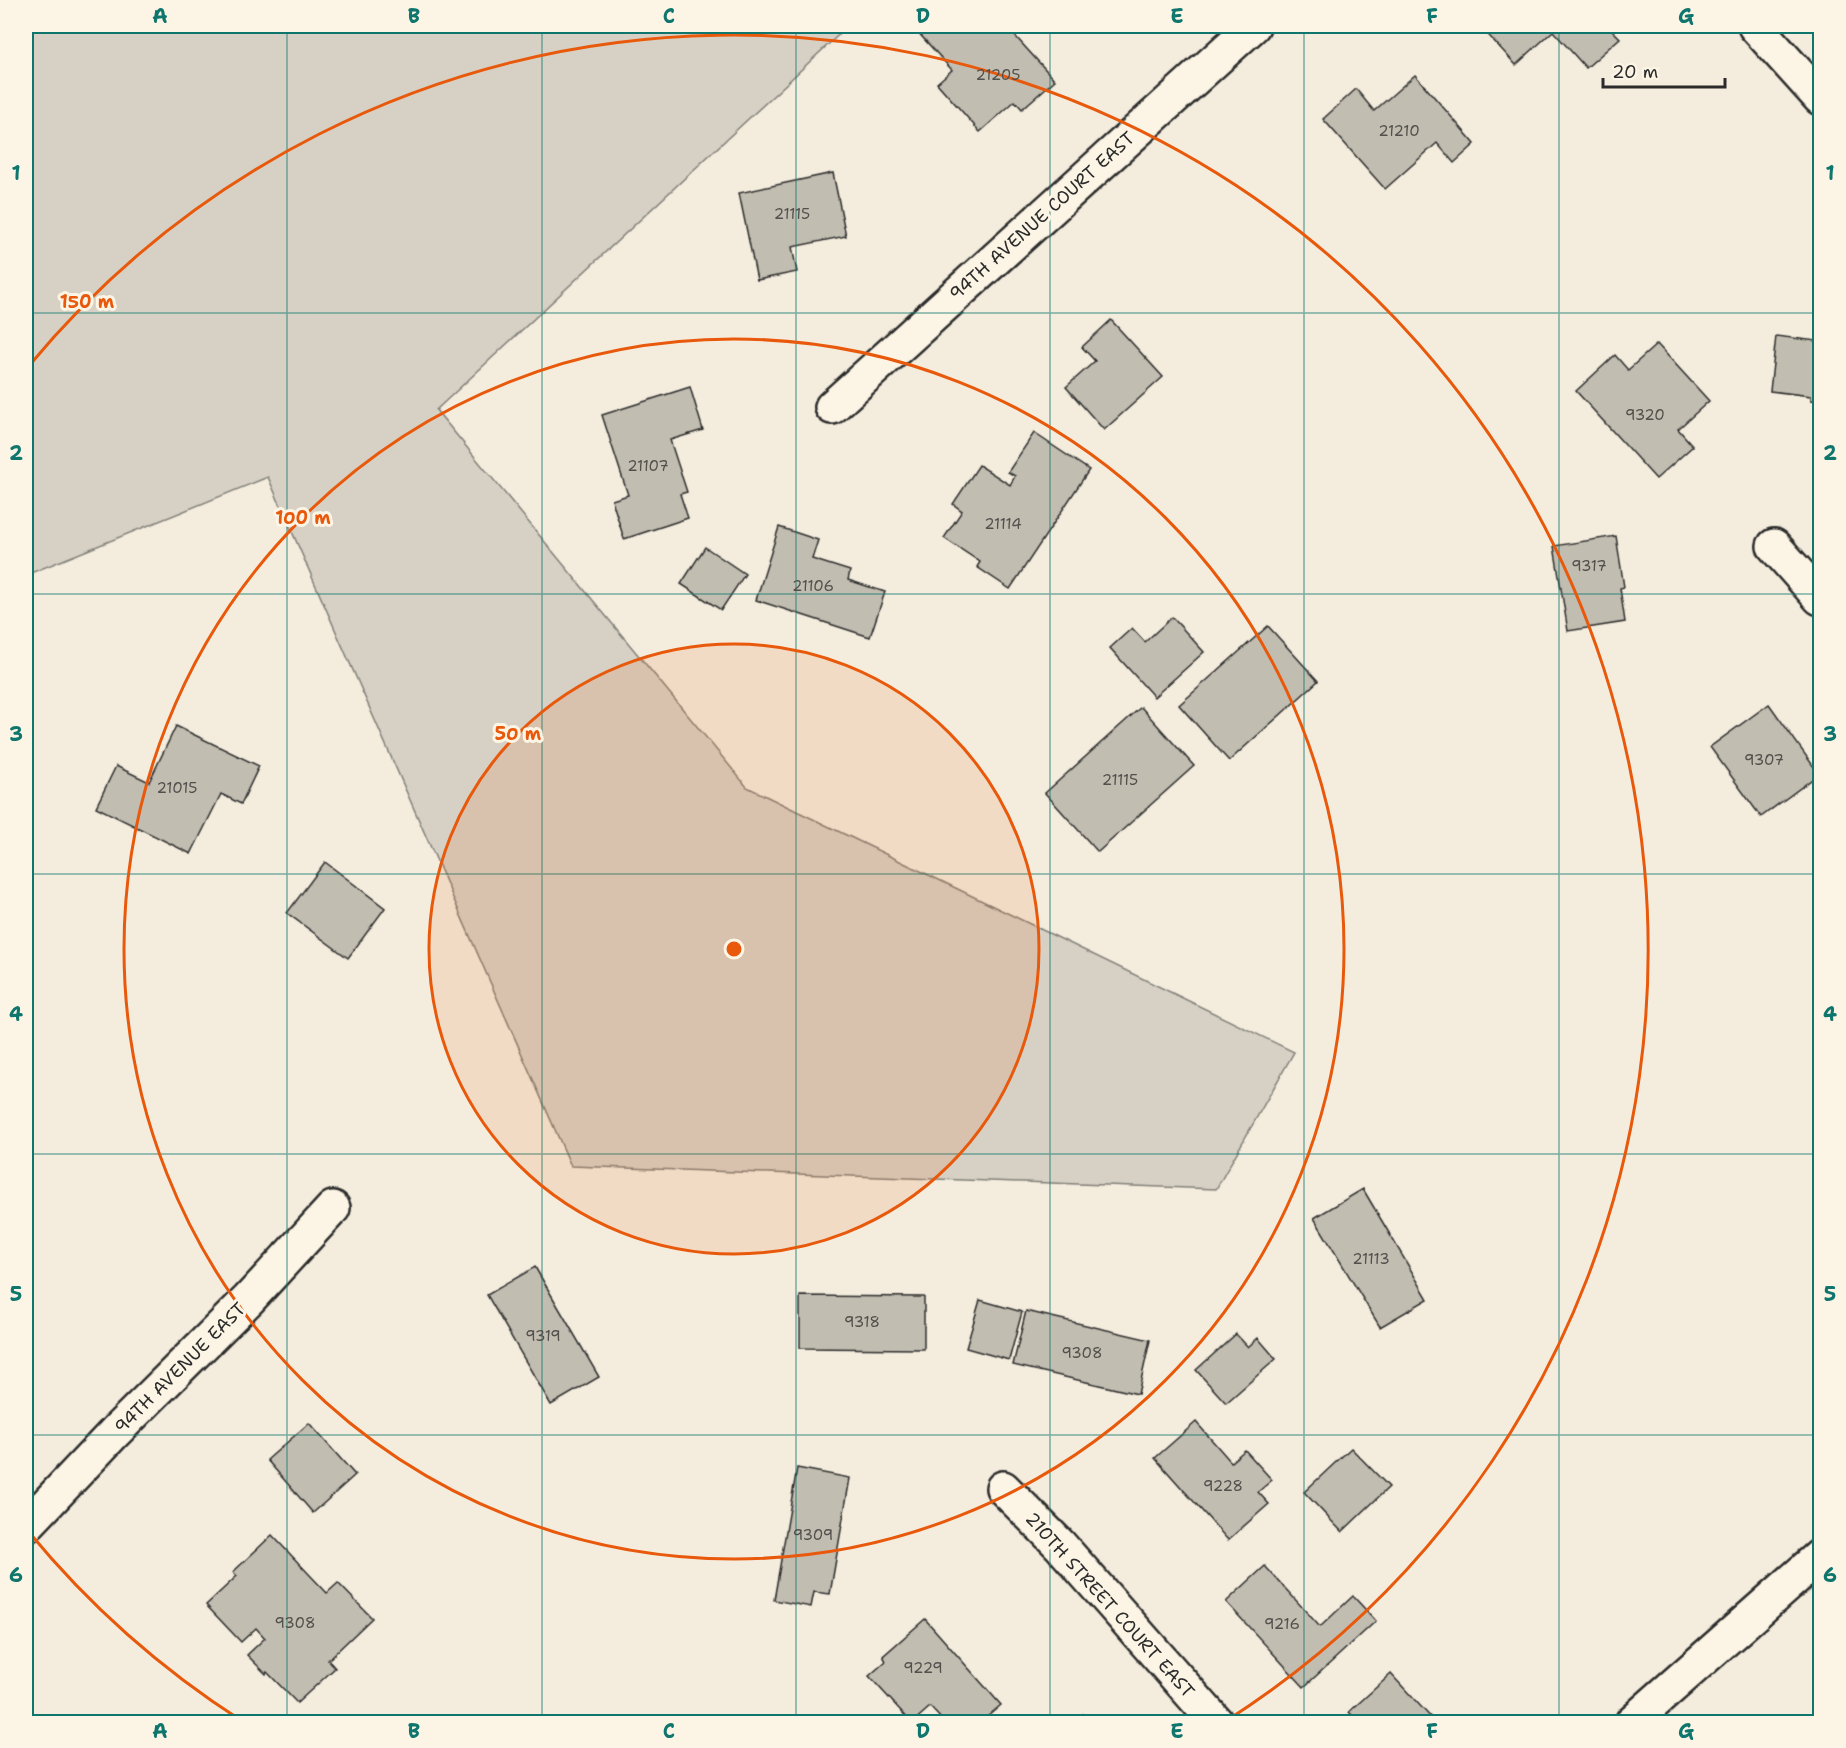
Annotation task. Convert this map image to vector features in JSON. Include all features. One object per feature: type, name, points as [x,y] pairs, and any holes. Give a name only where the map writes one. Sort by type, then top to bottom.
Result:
[{"type":"street","name":"94TH AVENUE COURT EAST","points":[[832,407],[1253,26]]},
{"type":"street","points":[[1755,26],[1821,98]]},
{"type":"street","points":[[1774,546],[1821,598]]},
{"type":"street","name":"94TH AVENUE EAST","points":[[26,1526],[249,1299],[333,1208]]},
{"type":"street","name":"210TH STREET COURT EAST","points":[[1003,1488],[1060,1545],[1216,1722]]},
{"type":"street","points":[[1632,1722],[1821,1556]]},
{"type":"shaded area","points":[[26,26],[848,26],[436,410],[747,787],[1294,1052],[1216,1189],[571,1166],[268,477],[26,575]]},
{"type":"building","points":[[919,26],[1006,26],[1055,80],[1022,109],[1015,101],[980,132],[937,83],[952,70],[915,29]]},
{"type":"building","points":[[1480,26],[1608,26],[1620,38],[1586,68],[1553,31],[1516,65]]},
{"type":"building","points":[[1415,75],[1475,144],[1454,163],[1437,143],[1385,189],[1323,119],[1356,89],[1374,111]]},
{"type":"building","points":[[833,173],[846,236],[792,247],[797,272],[757,280],[739,193]]},
{"type":"building","points":[[1111,320],[1163,377],[1104,430],[1066,387],[1095,361],[1082,347]]},
{"type":"building","points":[[1818,335],[1820,336],[1820,401],[1811,400],[1811,396],[1770,391],[1776,336],[1817,341]]},
{"type":"building","points":[[1657,344],[1709,401],[1678,429],[1693,446],[1656,479],[1576,391],[1615,355],[1628,370]]},
{"type":"building","points":[[690,387],[703,430],[670,440],[687,492],[680,494],[688,518],[624,539],[612,500],[628,495],[602,415]]},
{"type":"building","points":[[1034,433],[1089,470],[1010,589],[977,567],[980,562],[944,538],[962,511],[953,504],[979,465],[1010,485],[1015,476],[1008,472]]},
{"type":"building","points":[[779,527],[818,540],[812,559],[850,571],[848,580],[885,592],[870,637],[756,600]]},
{"type":"building","points":[[1616,536],[1624,587],[1620,588],[1625,622],[1568,631],[1554,546]]},
{"type":"building","points":[[705,547],[745,574],[721,610],[681,584]]},
{"type":"building","points":[[1172,617],[1204,652],[1154,697],[1110,648],[1132,628],[1145,642]]},
{"type":"building","points":[[1268,626],[1318,681],[1229,761],[1179,705]]},
{"type":"building","points":[[1769,704],[1819,774],[1761,817],[1710,747]]},
{"type":"building","points":[[1141,707],[1194,766],[1098,852],[1045,793]]},
{"type":"building","points":[[176,726],[259,766],[241,804],[221,794],[191,854],[96,807],[116,766],[149,782]]},
{"type":"building","points":[[325,862],[385,908],[348,958],[287,913]]},
{"type":"building","points":[[1363,1189],[1428,1299],[1380,1327],[1314,1218]]},
{"type":"building","points":[[535,1267],[599,1377],[551,1405],[487,1295]]},
{"type":"building","points":[[800,1296],[924,1297],[924,1349],[800,1348]]},
{"type":"building","points":[[980,1300],[1022,1312],[1009,1360],[966,1348]]},
{"type":"building","points":[[1026,1311],[1150,1340],[1138,1394],[1013,1365]]},
{"type":"building","points":[[1236,1334],[1248,1347],[1258,1338],[1276,1359],[1226,1403],[1196,1370]]},
{"type":"building","points":[[1196,1422],[1231,1462],[1245,1450],[1272,1480],[1258,1492],[1269,1504],[1228,1540],[1155,1458]]},
{"type":"building","points":[[309,1423],[355,1475],[313,1513],[267,1460]]},
{"type":"building","points":[[1351,1448],[1389,1487],[1342,1532],[1304,1492]]},
{"type":"building","points":[[797,1468],[850,1478],[830,1594],[814,1592],[811,1607],[774,1600]]},
{"type":"building","points":[[272,1535],[327,1593],[338,1583],[372,1618],[328,1660],[335,1668],[297,1703],[247,1655],[265,1638],[256,1628],[241,1642],[206,1605],[237,1576],[233,1572]]},
{"type":"building","points":[[1265,1566],[1320,1627],[1353,1596],[1376,1621],[1304,1687],[1226,1602]]},
{"type":"building","points":[[925,1619],[1001,1705],[981,1722],[944,1722],[930,1707],[911,1722],[869,1676],[886,1661],[883,1656]]},
{"type":"building","points":[[1391,1674],[1435,1722],[1359,1722],[1349,1712]]},
{"type":"building","points":[[1083,1714],[1091,1722],[1074,1722]]}]
